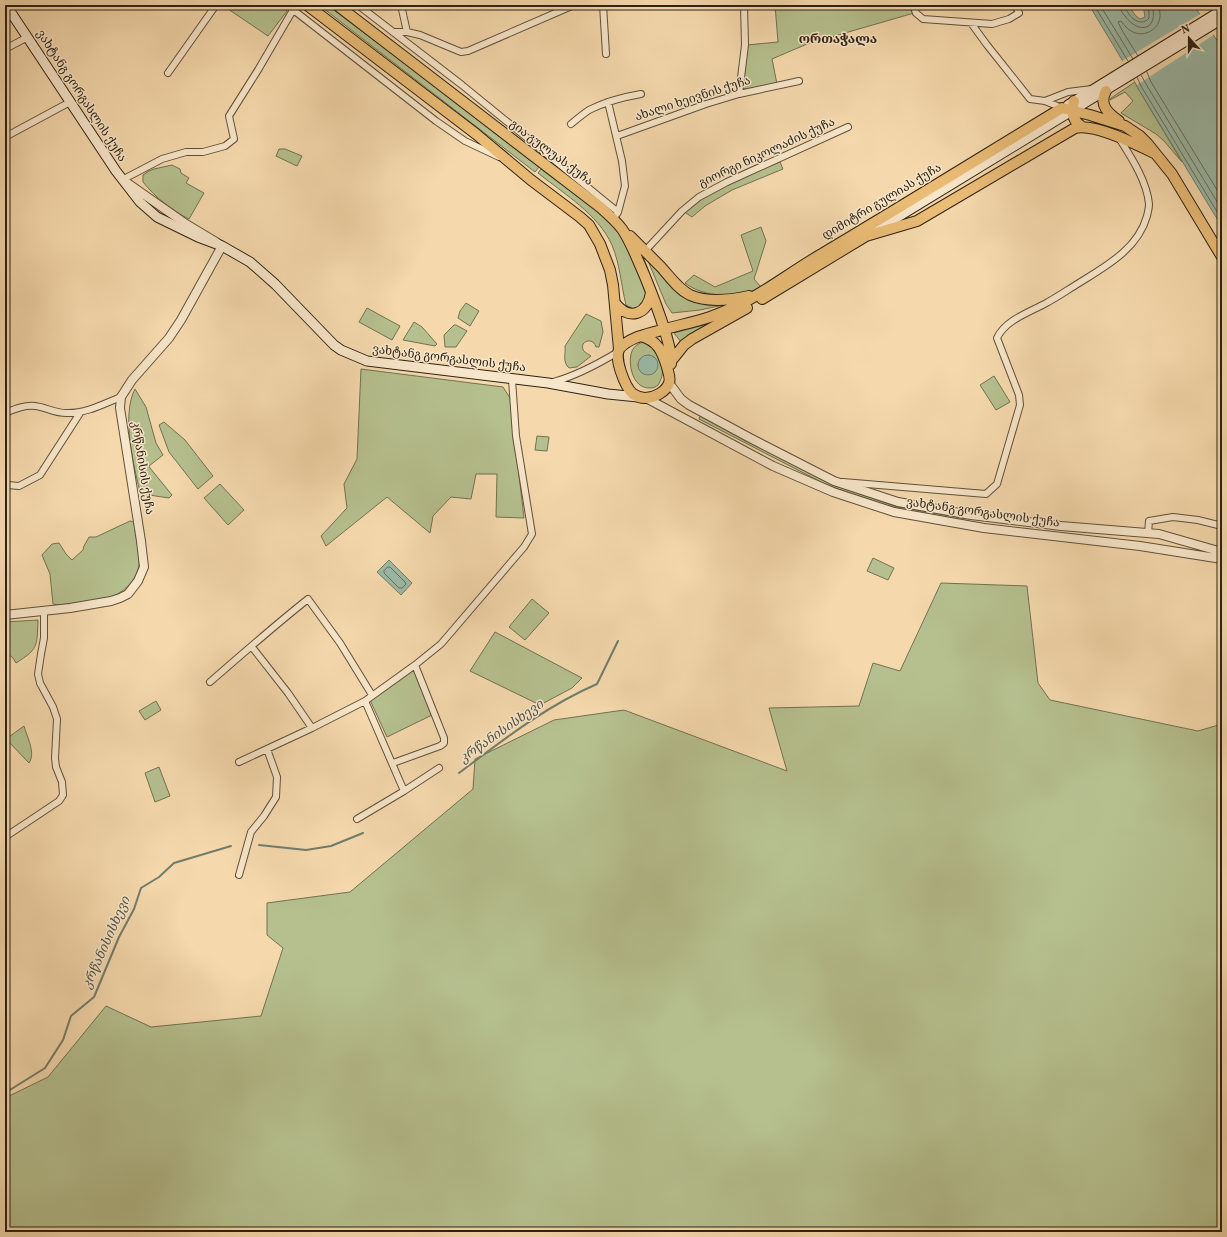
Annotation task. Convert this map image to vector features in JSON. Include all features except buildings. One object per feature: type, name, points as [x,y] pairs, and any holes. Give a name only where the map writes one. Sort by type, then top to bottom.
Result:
[{"type":"highway","points":[[307,5],[476,134],[588,225],[600,244],[608,264],[615,303],[619,368],[623,379],[630,391],[642,397],[652,397],[662,392],[669,379],[663,354],[652,340],[641,336],[627,342],[619,350]]},
{"type":"highway","name":"გია გულუას ქუჩა","points":[[337,5],[579,191],[616,216],[621,228],[629,240],[651,293],[664,330],[672,360],[669,379]]},
{"type":"highway","points":[[1106,91],[1103,100],[1106,109],[1111,115],[1140,136],[1172,174],[1222,257]]},
{"type":"highway","points":[[1070,107],[1125,126]]},
{"type":"highway","points":[[1070,107],[1075,121],[1081,126],[1089,127],[1118,137],[1156,154]]},
{"type":"highway","name":"დიმიტრი გულიას ქუჩა","points":[[641,336],[722,312],[746,301],[819,255],[1070,107]]},
{"type":"highway","name":"დიმიტრი გულიას ქუჩა","points":[[672,360],[684,345],[692,339],[866,236],[917,221],[1067,132],[1081,126]]},
{"type":"highway","points":[[621,228],[677,285],[691,295],[715,300],[740,298],[757,294]]},
{"type":"highway","points":[[615,303],[624,312],[632,314],[636,313],[643,310],[648,304],[651,293]]},
{"type":"main road","name":"ვახტანგ გორგასლის ქუჩა","points":[[6,5],[122,180],[140,202],[157,217],[222,246],[250,262],[275,284],[329,341],[341,350],[367,361],[548,384],[608,394],[642,397]]},
{"type":"main road","points":[[1129,72],[1208,23],[1222,10]]},
{"type":"main road","points":[[1208,23],[1222,20]]},
{"type":"main road","name":"დიმიტრი გულიას ქუჩა","points":[[866,236],[1015,146],[1095,88],[1129,72]]},
{"type":"main road","name":"დიმიტრი გულიას ქუჩა","points":[[1070,107],[1106,91],[1129,72]]},
{"type":"street","points":[[168,73],[216,5]]},
{"type":"street","points":[[287,5],[436,121],[465,141],[508,161]]},
{"type":"street","name":"გია გულუას ქუჩა","points":[[358,5],[462,85],[616,216]]},
{"type":"street","points":[[401,5],[407,32]]},
{"type":"street","points":[[393,32],[407,32],[420,35],[461,52],[468,51],[574,5]]},
{"type":"street","points":[[603,5],[606,54]]},
{"type":"street","points":[[739,94],[746,45],[744,5]]},
{"type":"street","points":[[913,5],[916,13],[923,19],[992,24],[1009,19],[1019,13],[1015,5]]},
{"type":"street","points":[[122,180],[162,159],[186,152],[203,152],[225,146],[234,139],[229,116],[293,10]]},
{"type":"street","points":[[971,23],[1030,99],[1070,107]]},
{"type":"street","points":[[5,49],[28,37]]},
{"type":"street","name":"ახალი ხეივნის ქუჩა","points":[[617,136],[706,104],[739,94],[800,81]]},
{"type":"street","points":[[1045,101],[1068,92],[1095,88]]},
{"type":"street","points":[[571,124],[588,111],[608,102],[627,96],[641,94]]},
{"type":"street","points":[[5,137],[70,102]]},
{"type":"street","points":[[608,102],[617,136],[625,186],[616,216]]},
{"type":"street","name":"გიორგი ნიკოლაძის ქუჩა","points":[[645,251],[682,211],[699,197],[727,182],[848,127]]},
{"type":"street","points":[[834,481],[986,494],[997,484],[1020,405],[1019,395],[997,338],[1000,331],[1111,263],[1124,253],[1134,241],[1145,222],[1149,205],[1144,183],[1133,161],[1118,137]]},
{"type":"street","points":[[5,412],[26,406],[36,406],[67,414],[80,413],[121,397],[132,380],[169,338],[181,320],[222,246]]},
{"type":"street","name":"ვახტანგ გორგასლის ქუჩა","points":[[548,384],[572,376],[605,360],[619,350]]},
{"type":"street","name":"ვახტანგ გორგასლის ქუჩა","points":[[669,379],[681,399],[689,405],[834,481],[898,502],[971,515],[1061,526],[1159,534],[1222,552]]},
{"type":"street","points":[[239,762],[312,728],[365,701],[415,665],[441,644],[524,547],[532,534],[516,436],[512,380]]},
{"type":"street","name":"კრწანისის ქუჩა","points":[[5,615],[89,605],[120,598],[128,594],[138,581],[144,567],[120,408],[121,397]]},
{"type":"street","name":"ვახტანგ გორგასლის ქუჩა","points":[[642,397],[773,466],[833,492],[894,512],[977,527],[1140,546],[1222,559]]},
{"type":"street","points":[[8,485],[19,486],[40,475],[80,413]]},
{"type":"street","points":[[1140,546],[1143,543],[1149,521],[1173,517],[1198,520],[1222,526]]},
{"type":"street","points":[[1129,545],[1126,538],[1130,531]]},
{"type":"street","points":[[210,682],[308,599],[340,642],[372,695]]},
{"type":"street","points":[[5,837],[58,801],[63,795],[62,782],[56,767],[55,758],[57,719],[40,683],[38,674],[40,654],[44,638],[44,610]]},
{"type":"street","points":[[252,647],[288,693],[312,728]]},
{"type":"street","points":[[393,763],[440,746],[444,743],[444,738],[415,665]]},
{"type":"street","points":[[365,701],[404,791]]},
{"type":"street","points":[[239,875],[251,832],[264,816],[276,797],[277,778],[267,749]]},
{"type":"street","points":[[357,819],[439,768]]},
{"type":"green space","points":[[230,5],[278,5],[287,11],[268,36],[228,9]]},
{"type":"green space","points":[[319,5],[327,5],[539,167],[535,172]]},
{"type":"green space","points":[[775,5],[911,5],[914,13],[807,44],[772,59],[777,84],[743,89],[747,45],[778,42]]},
{"type":"green space","points":[[1135,82],[1182,162],[1156,134],[1121,113],[1133,101],[1125,92],[1110,100]]},
{"type":"green space","points":[[279,149],[285,149],[302,156],[297,166],[276,156]]},
{"type":"green space","points":[[780,162],[783,169],[732,190],[705,206],[692,217],[683,211],[700,198],[728,183]]},
{"type":"green space","points":[[172,165],[180,169],[181,173],[189,178],[186,183],[204,193],[189,219],[164,203],[143,182],[143,175],[149,171]]},
{"type":"green space","points":[[541,169],[592,207],[610,222],[619,232],[633,256],[647,297],[643,306],[634,309],[626,305],[617,260],[612,245],[606,234],[580,205],[538,173]]},
{"type":"green space","points":[[761,227],[766,241],[754,279],[761,287],[743,294],[722,295],[702,292],[685,283],[694,275],[715,287],[753,271],[741,235]]},
{"type":"green space","points":[[646,256],[687,298],[701,303],[724,305],[700,310],[672,313],[666,304]]},
{"type":"green space","points":[[466,303],[479,311],[470,326],[458,318],[460,311]]},
{"type":"green space","points":[[367,308],[400,326],[392,340],[359,322]]},
{"type":"green space","points":[[586,314],[601,321],[603,332],[599,347],[596,347],[594,343],[590,341],[586,341],[583,344],[583,350],[591,356],[577,367],[569,368],[565,360],[565,346]]},
{"type":"green space","points":[[414,322],[422,327],[437,344],[435,346],[403,340]]},
{"type":"green space","points":[[711,323],[681,342],[674,333]]},
{"type":"green space","points":[[454,325],[467,331],[456,347],[445,347],[444,335]]},
{"type":"green space","points":[[644,342],[653,343],[662,367],[662,376],[659,383],[653,388],[643,387],[637,382],[632,374],[630,364],[632,351],[635,346]],"holes":[[[649,355],[654,357],[651,374],[642,372],[639,369],[638,364],[644,356]]]},
{"type":"green space","points":[[361,369],[503,387],[510,398],[524,518],[496,517],[497,474],[476,474],[471,499],[451,497],[433,516],[430,533],[387,497],[326,546],[321,536],[347,508],[344,484],[357,459]]},
{"type":"green space","points":[[994,376],[1010,402],[996,410],[980,385]]},
{"type":"green space","points":[[135,389],[146,407],[156,443],[163,455],[149,466],[172,495],[169,498],[149,495],[141,496],[132,457],[129,427],[131,400]]},
{"type":"green space","points":[[700,416],[834,485],[897,507],[964,518],[964,520],[895,508],[838,489],[821,482],[699,419]]},
{"type":"green space","points":[[164,422],[185,440],[213,476],[198,489],[169,452],[159,425]]},
{"type":"green space","points":[[537,436],[549,437],[547,451],[535,450]]},
{"type":"green space","points":[[220,484],[244,510],[228,525],[204,498]]},
{"type":"green space","points":[[130,521],[134,522],[139,561],[138,571],[132,582],[123,591],[106,599],[59,605],[53,604],[50,574],[42,555],[52,544],[59,543],[72,560],[83,550],[89,537],[96,537]]},
{"type":"green space","points":[[873,558],[894,568],[888,580],[867,571]]},
{"type":"green space","points":[[941,583],[1027,586],[1038,683],[1050,700],[1198,731],[1222,724],[1222,1232],[5,1232],[5,1098],[48,1077],[106,1006],[151,1027],[261,1016],[283,948],[267,935],[267,903],[350,892],[473,789],[475,759],[554,720],[624,710],[787,771],[769,708],[859,706],[873,663],[900,671]]},
{"type":"green space","points":[[532,599],[549,613],[525,640],[509,627]]},
{"type":"green space","points":[[38,620],[35,646],[29,654],[16,663],[7,653],[5,654],[5,622]]},
{"type":"green space","points":[[495,632],[582,678],[572,688],[540,705],[470,671]]},
{"type":"green space","points":[[414,670],[432,715],[387,737],[370,700]]},
{"type":"green space","points":[[156,701],[161,710],[145,720],[139,711]]},
{"type":"green space","points":[[24,726],[32,755],[29,763],[6,739]]},
{"type":"green space","points":[[159,767],[170,796],[155,802],[145,773]]},
{"type":"water","points":[[1089,5],[1128,5],[1140,19],[1145,17],[1143,5],[1192,5],[1197,10],[1222,48],[1222,227],[1136,85]]},
{"type":"water","points":[[648,355],[655,358],[658,365],[655,372],[648,375],[641,372],[638,365],[641,358]]},
{"type":"water","points":[[389,560],[412,583],[401,595],[377,572]]},
{"type":"pier","points":[[1202,13],[1215,34],[1137,85],[1122,61]]},
{"type":"waterway","name":"კრწანისისხევი","points":[[459,773],[525,724],[560,703],[597,684],[618,641]]},
{"type":"waterway","name":"კრწანისისხევი","points":[[259,845],[306,850],[331,846],[363,833]]},
{"type":"waterway","name":"კრწანისისხევი","points":[[5,1093],[45,1068],[63,1040],[71,1016],[94,997],[119,937],[134,909],[141,888],[159,877],[174,863],[231,846]]},
{"type":"district","name":"ორთაჭალა","points":[[838,40]]}]
